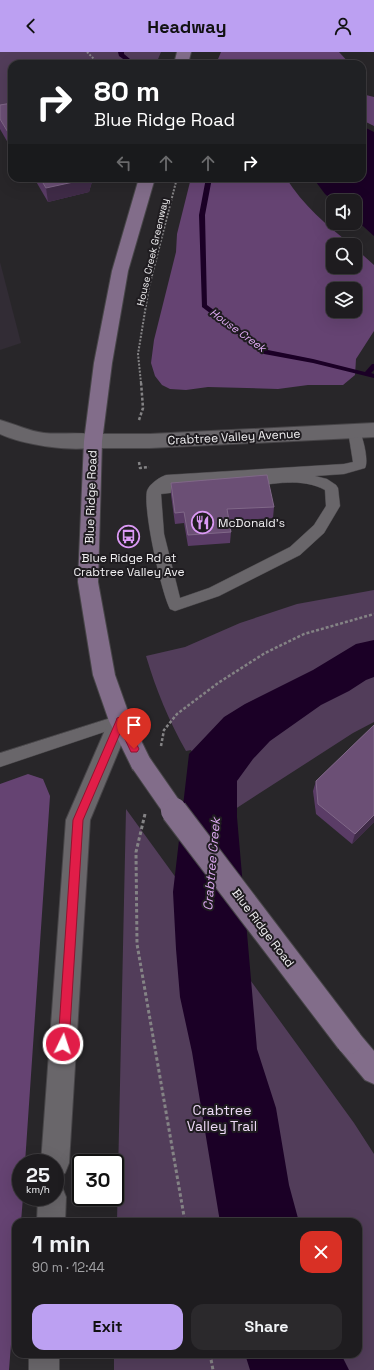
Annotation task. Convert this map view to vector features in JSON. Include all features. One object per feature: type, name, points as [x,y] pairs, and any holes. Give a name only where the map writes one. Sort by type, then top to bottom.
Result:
[{"type":"main road","name":"Blue Ridge Road","points":[[146,182],[120,271],[103,363],[93,441],[88,582],[104,675],[120,721],[141,763],[163,797],[349,1041],[374,1071]]},
{"type":"street","name":"Crabtree Valley Avenue","points":[[0,426],[7,430],[43,440],[144,442],[374,430]]},
{"type":"street","points":[[56,1154],[78,820],[120,721]]},
{"type":"street","points":[[51,1218],[52,1206]]},
{"type":"street","points":[[44,1358],[44,1370]]},
{"type":"lane","points":[[154,490],[306,478],[322,481],[331,488],[333,506],[320,529],[295,551],[214,592],[176,605],[153,508],[154,490],[166,480],[344,469],[360,465],[359,452],[354,431]]},
{"type":"lane","points":[[0,760],[120,721]]},
{"type":"path","points":[[88,52],[95,60]]},
{"type":"path","name":"House Creek Greenway","points":[[136,424],[141,416],[143,408],[138,354],[149,287],[176,182]]},
{"type":"path","points":[[211,1358],[213,1370]]},
{"type":"shaded area","points":[[221,52],[339,52],[346,60],[218,60]]},
{"type":"shaded area","points":[[366,95],[374,97],[374,126],[366,122]]},
{"type":"shaded area","points":[[190,182],[289,182],[308,206],[326,223],[326,230],[334,230],[344,238],[326,238],[326,274],[362,274],[362,254],[374,265],[374,331],[356,359],[355,375],[343,385],[308,385],[278,389],[208,387],[186,390],[170,389],[162,385],[155,376],[151,363],[154,340],[176,252],[177,234]]},
{"type":"shaded area","points":[[0,262],[21,343],[0,350]]},
{"type":"shaded area","points":[[28,774],[43,779],[50,796],[26,1154],[12,1154],[12,1206],[22,1206],[21,1218],[12,1218],[12,1331],[9,1370],[0,1370],[0,784]]},
{"type":"green space","points":[[0,52],[161,52],[158,60],[8,60],[8,109],[0,111]]},
{"type":"green space","points":[[374,590],[374,722],[353,733],[229,813],[208,783],[191,750],[186,751],[180,740],[163,705],[146,656],[185,647],[240,623],[297,604]]},
{"type":"green space","name":"Crabtree Valley Trail","points":[[126,809],[354,1123],[374,1154],[374,1370],[114,1370],[114,1358],[362,1358],[362,1218],[117,1218],[117,1206],[124,1206],[124,1154],[118,1154]]},
{"type":"water","points":[[366,128],[374,132],[374,236],[362,225],[362,194],[326,195],[316,182],[366,182]]},
{"type":"water","name":"Crabtree Creek","points":[[374,640],[374,677],[321,705],[270,741],[253,759],[237,781],[237,817],[257,1049],[276,1108],[289,1185],[298,1218],[219,1218],[192,1052],[180,997],[176,949],[173,892],[189,754],[224,717],[245,704],[313,670],[356,644]]},
{"type":"water","points":[[246,1358],[343,1358],[349,1370],[250,1370]]},
{"type":"building","points":[[8,104],[8,132],[0,119],[0,105]]},
{"type":"building","points":[[42,182],[73,182],[46,188]]},
{"type":"building","points":[[267,475],[274,507],[227,509],[231,532],[188,535],[184,512],[175,513],[171,483]]},
{"type":"building","points":[[374,725],[374,815],[355,834],[318,804],[316,781]]},
{"type":"waterway","name":"House Creek","points":[[121,52],[121,55],[128,60]]},
{"type":"waterway","name":"House Creek","points":[[208,182],[202,215],[204,306],[266,352],[313,361],[374,376]]},
{"type":"waterway","points":[[367,374],[374,366]]},
{"type":"place","name":"McDonald's","points":[[203,523]]},
{"type":"place","name":"Blue Ridge Rd at Crabtree Valley Ave","points":[[129,537]]},
{"type":"route","points":[[63,1044],[78,820],[120,721],[134,749]]}]
